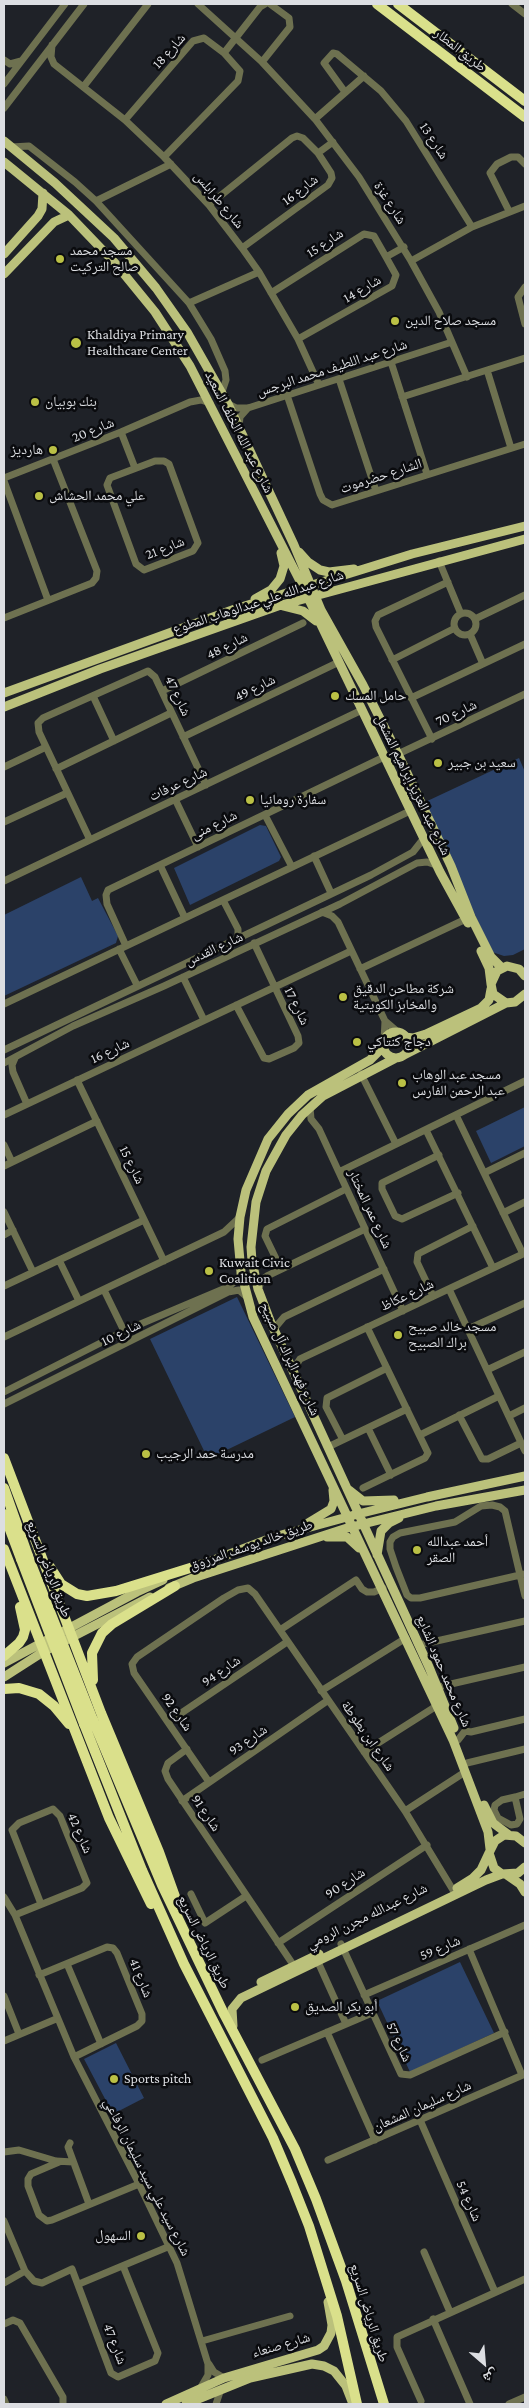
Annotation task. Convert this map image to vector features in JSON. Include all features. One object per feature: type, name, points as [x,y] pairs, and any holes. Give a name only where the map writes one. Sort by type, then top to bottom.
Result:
[{"type":"highway","name":"طريق المطار","points":[[377,4],[525,117]]},
{"type":"highway","name":"طريق المطار","points":[[398,4],[525,101]]},
{"type":"highway","points":[[440,51],[439,45],[445,45],[486,75],[501,83]]},
{"type":"highway","points":[[4,1458],[82,1664],[93,1719]]},
{"type":"highway","name":"طريق الرياض السريع","points":[[4,1488],[25,1558]]},
{"type":"highway","name":"طريق الرياض السريع","points":[[4,1514],[25,1558],[162,1885],[243,2050],[295,2149],[316,2198],[346,2282],[384,2404]]},
{"type":"highway","points":[[36,1540],[61,1584],[77,1594],[86,1596],[116,1591],[203,1564]]},
{"type":"highway","points":[[4,1549],[41,1648],[120,1841],[161,1924],[184,1964]]},
{"type":"highway","points":[[4,1656],[19,1643],[25,1630],[10,1567]]},
{"type":"highway","points":[[93,1719],[91,1664],[92,1653],[97,1642],[112,1624],[175,1586]]},
{"type":"highway","points":[[26,1608],[35,1615],[46,1614],[55,1607],[56,1596]]},
{"type":"highway","points":[[54,1677],[54,1664],[58,1659],[71,1656],[82,1664]]},
{"type":"highway","points":[[4,1690],[19,1688],[39,1694],[54,1706],[76,1733]]},
{"type":"highway","name":"طريق الرياض السريع","points":[[93,1719],[142,1870],[184,1964],[273,2138],[292,2183],[321,2262],[341,2332],[357,2404]]},
{"type":"main road","name":"شارع عبد الله الخلف السعيد","points":[[7,144],[82,206],[114,238],[156,288],[187,332],[222,392],[239,427],[294,545],[311,597]]},
{"type":"main road","name":"شارع عبد الله الخلف السعيد","points":[[4,162],[69,215],[102,248],[155,312],[200,383],[275,534],[307,587]]},
{"type":"main road","points":[[4,254],[34,222],[42,209],[43,194]]},
{"type":"main road","points":[[4,274],[54,222],[69,215]]},
{"type":"main road","points":[[34,222],[44,223],[46,230]]},
{"type":"main road","points":[[102,248],[106,250],[113,248],[114,238]]},
{"type":"main road","points":[[115,263],[116,254],[124,251],[128,254]]},
{"type":"main road","points":[[242,467],[250,468],[254,461]]},
{"type":"main road","name":"شارع عبدالله علي عبدالوهاب المطوع","points":[[4,693],[235,609],[412,554],[525,526]]},
{"type":"main road","points":[[235,609],[271,590],[280,579],[284,566],[275,534]]},
{"type":"main road","name":"شارع عبدالله علي عبدالوهاب المطوع","points":[[4,707],[100,669],[278,606],[525,538]]},
{"type":"main road","points":[[294,545],[308,562],[320,570],[329,572],[364,570]]},
{"type":"main road","name":"شارع عبد العزيز إبراهيم المشعل","points":[[311,597],[320,626],[438,868],[486,960],[491,986]]},
{"type":"main road","name":"شارع عبد العزيز إبراهيم المشعل","points":[[311,597],[363,685],[451,866],[471,917],[491,957],[502,968]]},
{"type":"main road","points":[[278,606],[293,607],[303,611],[320,626]]},
{"type":"main road","points":[[352,690],[356,684],[363,685]]},
{"type":"main road","points":[[393,775],[401,776],[404,769]]},
{"type":"main road","points":[[399,787],[403,781],[410,782]]},
{"type":"main road","points":[[438,868],[447,873],[451,866]]},
{"type":"main road","points":[[402,1035],[408,1046],[400,1057],[387,1055],[383,1044],[390,1034],[402,1035],[419,1037],[481,1008],[489,1000],[494,974],[502,968],[525,963]]},
{"type":"main road","points":[[513,967],[525,976]]},
{"type":"main road","points":[[491,986],[496,998],[506,1003],[516,1002],[525,1005]]},
{"type":"main road","points":[[516,1002],[525,994]]},
{"type":"main road","name":"شارع فهد البراك آل صبيح","points":[[358,1514],[267,1315],[258,1290],[251,1247],[256,1202],[274,1154],[290,1130],[310,1107],[332,1090],[362,1074],[400,1057],[506,1003]]},
{"type":"main road","name":"شارع فهد البراك آل صبيح","points":[[352,1526],[253,1317],[241,1272],[238,1243],[240,1217],[244,1201],[264,1148],[279,1125],[300,1101],[316,1088],[370,1060],[383,1044]]},
{"type":"main road","points":[[279,1125],[283,1131],[290,1130]]},
{"type":"main road","points":[[244,1201],[250,1196],[256,1202]]},
{"type":"main road","points":[[238,1243],[242,1252],[246,1252],[251,1247]]},
{"type":"main road","points":[[240,1262],[244,1257],[253,1265]]},
{"type":"main road","points":[[292,1398],[301,1399],[304,1394]]},
{"type":"main road","points":[[299,1412],[301,1406],[310,1408]]},
{"type":"main road","name":"طريق خالد يوسف المرزوق","points":[[4,1663],[41,1648],[137,1592],[203,1564],[274,1538],[358,1514],[523,1476]]},
{"type":"main road","points":[[274,1538],[322,1517],[330,1511],[334,1498],[329,1478]]},
{"type":"main road","points":[[346,1488],[363,1501],[370,1502],[427,1497]]},
{"type":"main road","name":"طريق خالد يوسف المرزوق","points":[[70,1632],[175,1586],[306,1540],[352,1526],[436,1506],[525,1490]]},
{"type":"main road","points":[[377,1555],[380,1533],[386,1525],[436,1506]]},
{"type":"main road","name":"شارع محمد حمود الشايع","points":[[358,1514],[384,1570],[403,1620],[406,1638],[438,1687],[458,1740],[488,1832],[489,1851]]},
{"type":"main road","name":"شارع محمد حمود الشايع","points":[[352,1526],[383,1588],[420,1645],[438,1705],[489,1816],[499,1829],[517,1836],[525,1843]]},
{"type":"main road","points":[[306,1540],[336,1537],[350,1538],[358,1545],[374,1569]]},
{"type":"main road","name":"طريق خالد يوسف المرزوق","points":[[4,1677],[41,1648]]},
{"type":"main road","points":[[517,1836],[499,1838],[489,1851],[491,1863],[520,1884],[525,1892]]},
{"type":"main road","name":"شارع عبدالله مجرن الرومي","points":[[455,1892],[481,1870],[489,1851]]},
{"type":"main road","name":"شارع عبدالله مجرن الرومي","points":[[252,1993],[250,1990],[252,1986],[294,1966],[342,1946],[455,1892],[504,1874],[518,1873],[525,1867]]},
{"type":"main road","name":"شارع عبدالله مجرن الرومي","points":[[243,2050],[232,2025],[232,2009],[235,2003],[318,1962],[342,1946]]},
{"type":"main road","name":"شارع صنعاء","points":[[166,2404],[202,2391],[221,2389],[290,2363],[324,2346],[330,2333],[331,2316],[321,2262]]},
{"type":"main road","name":"شارع صنعاء","points":[[186,2404],[202,2391],[224,2378],[290,2363],[324,2366],[334,2371],[346,2386],[353,2404]]},
{"type":"street","points":[[4,84],[59,8],[65,4]]},
{"type":"street","points":[[4,108],[84,4]]},
{"type":"street","points":[[84,86],[148,4]]},
{"type":"street","name":"شارع غزة","points":[[200,4],[262,62],[315,119],[359,177],[404,247],[467,376]]},
{"type":"street","points":[[164,156],[238,81],[240,71],[224,53],[260,7],[265,4]]},
{"type":"street","points":[[262,62],[290,27],[289,18],[270,4]]},
{"type":"street","points":[[512,4],[525,14]]},
{"type":"street","name":"شارع 18","points":[[125,120],[193,42],[204,38],[224,53]]},
{"type":"street","points":[[52,45],[51,57],[57,66]]},
{"type":"street","name":"شارع 13","points":[[346,92],[325,66],[325,60],[329,56],[337,54],[381,91],[406,121],[472,227]]},
{"type":"street","points":[[5,61],[14,64],[20,61]]},
{"type":"street","points":[[5,61],[10,69],[10,76]]},
{"type":"street","points":[[34,68],[49,63],[57,66]]},
{"type":"street","name":"شارع طرابلس","points":[[57,66],[125,120],[164,156],[209,206],[259,272],[298,339],[319,385]]},
{"type":"street","points":[[315,119],[364,76]]},
{"type":"street","points":[[209,206],[292,138],[297,136],[303,138],[318,153]]},
{"type":"street","name":"شارع 16","points":[[242,248],[328,185],[332,178],[331,173],[318,153],[333,142]]},
{"type":"street","name":"شارع عبد الله الخلف السعيد","points":[[7,144],[29,146],[39,152],[96,201],[189,303],[212,339],[225,371],[226,380],[222,392]]},
{"type":"street","points":[[509,211],[490,173],[497,164],[511,157],[518,157],[525,164]]},
{"type":"street","points":[[96,201],[171,164]]},
{"type":"street","points":[[411,261],[472,227],[525,206]]},
{"type":"street","name":"شارع 15","points":[[271,293],[364,234],[374,236],[386,257]]},
{"type":"street","name":"شارع 14","points":[[298,339],[392,286],[396,275],[386,257],[404,247]]},
{"type":"street","points":[[189,303],[259,272]]},
{"type":"street","points":[[525,287],[518,297],[525,324]]},
{"type":"street","name":"شارع عبد اللطيف محمد البرجس","points":[[228,404],[236,408],[248,408],[452,342]]},
{"type":"street","points":[[402,397],[525,358]]},
{"type":"street","points":[[391,362],[426,474]]},
{"type":"street","points":[[487,370],[511,448]]},
{"type":"street","points":[[339,379],[376,491]]},
{"type":"street","points":[[190,402],[197,394],[200,383]]},
{"type":"street","name":"الشارع حضرموت","points":[[287,395],[324,500],[335,504],[525,444]]},
{"type":"street","name":"شارع 20","points":[[4,480],[190,402],[201,400],[211,404]]},
{"type":"street","name":"شارع عبد اللطيف محمد البرجس","points":[[239,427],[240,417],[248,408]]},
{"type":"street","points":[[121,432],[135,468]]},
{"type":"street","points":[[4,618],[92,583],[96,578],[97,571],[53,459]]},
{"type":"street","name":"شارع 21","points":[[155,460],[164,460],[169,464],[198,543],[193,551],[144,570],[136,564],[107,490],[107,482],[110,478],[135,468],[155,460]]},
{"type":"street","points":[[4,480],[48,600]]},
{"type":"street","points":[[439,561],[461,614]]},
{"type":"street","points":[[432,739],[376,627],[378,615],[448,582]]},
{"type":"street","points":[[475,619],[525,595]]},
{"type":"street","points":[[461,614],[469,614],[475,619],[476,628],[470,634],[462,634],[455,628],[455,620],[461,614]]},
{"type":"street","name":"شارع 48","points":[[162,692],[303,624]]},
{"type":"street","points":[[392,660],[455,628]]},
{"type":"street","points":[[470,634],[483,664]]},
{"type":"street","points":[[411,698],[525,644]]},
{"type":"street","name":"شارع 49","points":[[183,737],[338,662]]},
{"type":"street","name":"شارع 47","points":[[46,746],[37,726],[43,718],[148,671],[155,677],[206,785]]},
{"type":"street","name":"شارع 70","points":[[398,754],[525,694]]},
{"type":"street","points":[[93,696],[114,741]]},
{"type":"street","name":"شارع عرفات","points":[[4,880],[362,710]]},
{"type":"street","points":[[56,769],[172,713]]},
{"type":"street","points":[[4,767],[46,746],[90,840]]},
{"type":"street","name":"شارع منى","points":[[126,946],[107,904],[107,892],[384,757]]},
{"type":"street","points":[[4,822],[67,793]]},
{"type":"street","points":[[175,799],[198,847]]},
{"type":"street","points":[[4,1004],[410,811]]},
{"type":"street","points":[[265,815],[292,867]]},
{"type":"street","name":"شارع القدس","points":[[4,1050],[246,933],[359,881],[413,852],[424,838]]},
{"type":"street","points":[[314,856],[331,894]]},
{"type":"street","name":"شارع القدس","points":[[4,1064],[73,1026],[340,904],[417,863],[427,862],[438,868]]},
{"type":"street","points":[[160,865],[185,918]]},
{"type":"street","points":[[359,881],[365,884],[365,891]]},
{"type":"street","points":[[223,900],[238,928],[238,938]]},
{"type":"street","points":[[340,904],[337,913],[338,922],[351,951],[385,1021],[402,1035]]},
{"type":"street","points":[[291,912],[290,919],[296,923]]},
{"type":"street","points":[[321,912],[332,916],[338,922]]},
{"type":"street","points":[[281,917],[287,921],[287,928]]},
{"type":"street","points":[[360,969],[466,919]]},
{"type":"street","points":[[238,928],[246,933]]},
{"type":"street","name":"شارع 17","points":[[236,1005],[264,1058],[269,1059],[294,1048],[299,1043],[298,1036],[254,944]]},
{"type":"street","points":[[216,948],[215,955],[221,959]]},
{"type":"street","points":[[119,949],[137,986]]},
{"type":"street","name":"شارع 16","points":[[4,1115],[351,951]]},
{"type":"street","points":[[204,954],[210,957],[211,964]]},
{"type":"street","points":[[158,975],[156,982],[159,986],[164,986]]},
{"type":"street","points":[[183,977],[204,1020]]},
{"type":"street","points":[[116,996],[120,998],[120,1004]]},
{"type":"street","points":[[69,1018],[68,1024],[73,1026]]},
{"type":"street","points":[[383,1044],[385,1021]]},
{"type":"street","points":[[21,1041],[28,1044],[26,1052]]},
{"type":"street","points":[[4,1042],[13,1045]]},
{"type":"street","points":[[15,1058],[12,1065],[13,1072],[27,1104]]},
{"type":"street","points":[[4,1064],[13,1072]]},
{"type":"street","points":[[362,1074],[396,1144]]},
{"type":"street","name":"شارع 15","points":[[77,1080],[164,1261]]},
{"type":"street","points":[[339,1172],[525,1081]]},
{"type":"street","name":"شارع عمر المختار","points":[[310,1107],[311,1119],[319,1129],[403,1311]]},
{"type":"street","points":[[456,1115],[524,1253]]},
{"type":"street","points":[[300,1118],[311,1119]]},
{"type":"street","points":[[4,1166],[97,1121]]},
{"type":"street","points":[[426,1130],[493,1268]]},
{"type":"street","points":[[4,1144],[12,1162]]},
{"type":"street","points":[[484,1173],[525,1152]]},
{"type":"street","points":[[439,1155],[382,1183],[382,1189],[395,1216],[402,1219],[458,1194]]},
{"type":"street","points":[[281,1270],[266,1240],[265,1232],[267,1228],[346,1188]]},
{"type":"street","points":[[503,1213],[525,1202]]},
{"type":"street","points":[[4,1215],[33,1272]]},
{"type":"street","points":[[224,1232],[240,1217]]},
{"type":"street","points":[[4,1286],[144,1220]]},
{"type":"street","points":[[433,1296],[417,1262],[418,1254],[473,1226]]},
{"type":"street","points":[[4,1235],[13,1230]]},
{"type":"street","points":[[258,1290],[260,1284],[267,1276],[365,1230]]},
{"type":"street","points":[[4,1337],[224,1232],[230,1231],[235,1233],[238,1243]]},
{"type":"street","name":"شارع عكاظ","points":[[300,1359],[524,1253]]},
{"type":"street","points":[[59,1260],[79,1301]]},
{"type":"street","points":[[253,1265],[262,1275],[267,1276]]},
{"type":"street","points":[[274,1329],[284,1316],[384,1269]]},
{"type":"street","name":"شارع 10","points":[[4,1392],[96,1344],[228,1287],[238,1279],[241,1272]]},
{"type":"street","points":[[449,1289],[525,1451]]},
{"type":"street","points":[[104,1290],[124,1331]]},
{"type":"street","name":"شارع 10","points":[[4,1404],[37,1386],[157,1330],[228,1292],[239,1290],[247,1297]]},
{"type":"street","points":[[468,1329],[525,1303]]},
{"type":"street","points":[[267,1315],[284,1316]]},
{"type":"street","points":[[151,1319],[158,1322],[157,1330]]},
{"type":"street","points":[[362,1488],[425,1458],[428,1453],[368,1327]]},
{"type":"street","points":[[96,1344],[95,1354],[104,1355]]},
{"type":"street","points":[[487,1370],[525,1352]]},
{"type":"street","points":[[286,1354],[300,1359],[293,1370]]},
{"type":"street","points":[[343,1440],[326,1407],[327,1398],[388,1368]]},
{"type":"street","points":[[33,1378],[33,1384],[37,1386]]},
{"type":"street","points":[[420,1435],[499,1396]]},
{"type":"street","points":[[509,1416],[525,1408]]},
{"type":"street","points":[[328,1447],[408,1409]]},
{"type":"street","points":[[459,1416],[482,1459],[488,1459],[522,1443]]},
{"type":"street","points":[[368,1428],[390,1474]]},
{"type":"street","points":[[523,1574],[416,1599],[407,1595],[392,1555],[390,1542],[396,1535],[448,1524],[461,1519],[472,1510],[492,1505],[505,1511],[523,1574],[525,1596]]},
{"type":"street","points":[[377,1555],[386,1558],[392,1555]]},
{"type":"street","points":[[384,1570],[396,1567]]},
{"type":"street","points":[[280,1630],[356,1580],[362,1589],[367,1592],[374,1592],[383,1588]]},
{"type":"street","name":"شارع ابن بطوطة","points":[[137,1657],[232,1593],[248,1588],[255,1594],[327,1701],[405,1810],[455,1892]]},
{"type":"street","points":[[420,1645],[525,1621]]},
{"type":"street","points":[[321,1692],[406,1638]]},
{"type":"street","name":"شارع 94","points":[[168,1722],[287,1642]]},
{"type":"street","name":"شارع 92","points":[[137,1657],[133,1660],[132,1670],[209,1782]]},
{"type":"street","points":[[438,1687],[525,1667]]},
{"type":"street","name":"شارع 93","points":[[182,1801],[327,1701]]},
{"type":"street","points":[[364,1752],[438,1705]]},
{"type":"street","points":[[458,1740],[465,1731],[471,1732],[525,1719]]},
{"type":"street","name":"شارع 91","points":[[187,1749],[171,1760],[165,1771],[168,1779],[294,1966]]},
{"type":"street","points":[[405,1810],[466,1768],[525,1749]]},
{"type":"street","points":[[515,1797],[520,1820],[515,1825],[511,1825],[498,1818],[494,1810],[498,1802],[525,1794]]},
{"type":"street","name":"شارع 42","points":[[14,1915],[42,1904],[82,1888],[87,1883],[60,1816],[53,1809],[19,1823],[12,1830],[42,1904]]},
{"type":"street","name":"شارع 90","points":[[278,1943],[427,1845]]},
{"type":"street","points":[[191,1894],[204,1923],[246,1896]]},
{"type":"street","name":"شارع سيد علي سيد سليمان الرفاعي","points":[[4,1897],[14,1915],[56,2019],[74,2057],[170,2246],[193,2308],[208,2364]]},
{"type":"street","name":"شارع 59","points":[[364,1995],[525,1925]]},
{"type":"street","name":"شارع 57","points":[[342,1946],[400,2073],[410,2075],[505,2032]]},
{"type":"street","name":"شارع 41","points":[[38,1975],[107,1947],[113,1948],[117,1953],[142,2018],[137,2026],[74,2057]]},
{"type":"street","points":[[469,1949],[524,2075]]},
{"type":"street","points":[[318,1962],[346,2024]]},
{"type":"street","points":[[67,1964],[101,2044]]},
{"type":"street","points":[[4,1996],[19,2034]]},
{"type":"street","points":[[262,2060],[372,2013]]},
{"type":"street","points":[[4,2040],[56,2019]]},
{"type":"street","points":[[327,2032],[374,2140]]},
{"type":"street","name":"شارع سليمان المشعان","points":[[328,2160],[524,2075]]},
{"type":"street","name":"شارع 54","points":[[420,2120],[495,2292]]},
{"type":"street","points":[[70,2143],[67,2146],[89,2204]]},
{"type":"street","points":[[4,2152],[26,2151],[59,2162],[73,2162]]},
{"type":"street","points":[[59,2162],[32,2174],[28,2179],[28,2186],[39,2215],[44,2219],[52,2220],[139,2184]]},
{"type":"street","points":[[4,2221],[25,2271],[34,2282],[42,2283],[72,2269],[79,2284],[170,2246]]},
{"type":"street","points":[[424,2252],[450,2312]]},
{"type":"street","name":"شارع 47","points":[[79,2284],[111,2373],[121,2377],[155,2361],[158,2353],[123,2266]]},
{"type":"street","points":[[4,2283],[25,2271]]},
{"type":"street","points":[[421,2400],[397,2347],[396,2339],[401,2333],[525,2279]]},
{"type":"street","points":[[202,2341],[290,2316]]},
{"type":"street","points":[[433,2319],[470,2404]]},
{"type":"street","points":[[4,2324],[13,2320],[20,2323],[63,2397],[63,2404]]},
{"type":"street","points":[[208,2364],[214,2372],[224,2378]]},
{"type":"street","points":[[208,2364],[208,2375],[202,2391],[215,2404],[221,2389]]},
{"type":"street","points":[[374,2375],[389,2404]]},
{"type":"street","points":[[510,2404],[525,2398]]},
{"type":"street","points":[[4,2400],[6,2404]]},
{"type":"shaded area","points":[[519,758],[525,772],[525,949],[513,955],[504,956],[492,952],[423,803]]},
{"type":"shaded area","points":[[260,825],[266,826],[281,857],[279,861],[190,905],[174,868]]},
{"type":"shaded area","points":[[81,877],[92,901],[98,898],[118,936],[116,943],[4,996],[4,915]]},
{"type":"shaded area","points":[[525,1107],[525,1146],[491,1163],[476,1131]]},
{"type":"shaded area","points":[[237,1297],[295,1417],[208,1459],[150,1339]]},
{"type":"shaded area","points":[[460,1962],[494,2033],[410,2072],[377,2001]]},
{"type":"shaded area","name":"Sports pitch","points":[[116,2043],[144,2098],[113,2114],[84,2059]]},
{"type":"place","name":"مسجد محمد صالح التركيت","points":[[60,259]]},
{"type":"place","name":"مسجد صلاح الدين","points":[[395,321]]},
{"type":"place","name":"Khaldiya Primary Healthcare Center","points":[[76,343]]},
{"type":"place","name":"بنك بوبيان","points":[[35,402]]},
{"type":"place","name":"هارديز","points":[[53,450]]},
{"type":"place","name":"علي محمد الحشاش","points":[[39,496]]},
{"type":"place","name":"حامل المسك","points":[[335,696]]},
{"type":"place","name":"سعيد بن جبير","points":[[438,763]]},
{"type":"place","name":"سفارة رومانيا","points":[[250,800]]},
{"type":"place","name":"شركة مطاحن الدقيق والمخابز الكويتية","points":[[343,997]]},
{"type":"place","name":"دجاج كنتاكي","points":[[357,1042]]},
{"type":"place","name":"مسجد عبد الوهاب عبد الرحمن الفارس","points":[[402,1083]]},
{"type":"place","name":"Kuwait Civic Coalition","points":[[209,1271]]},
{"type":"place","name":"مسجد خالد صبيح براك الصبيح","points":[[398,1335]]},
{"type":"place","name":"مدرسة حمد الرجيب","points":[[146,1454]]},
{"type":"place","name":"أحمد عبدالله الصقر","points":[[417,1550]]},
{"type":"place","name":"أبو بكر الصديق","points":[[295,2007]]},
{"type":"place","name":"Sports pitch","points":[[114,2079]]},
{"type":"place","name":"السهول","points":[[141,2236]]}]
